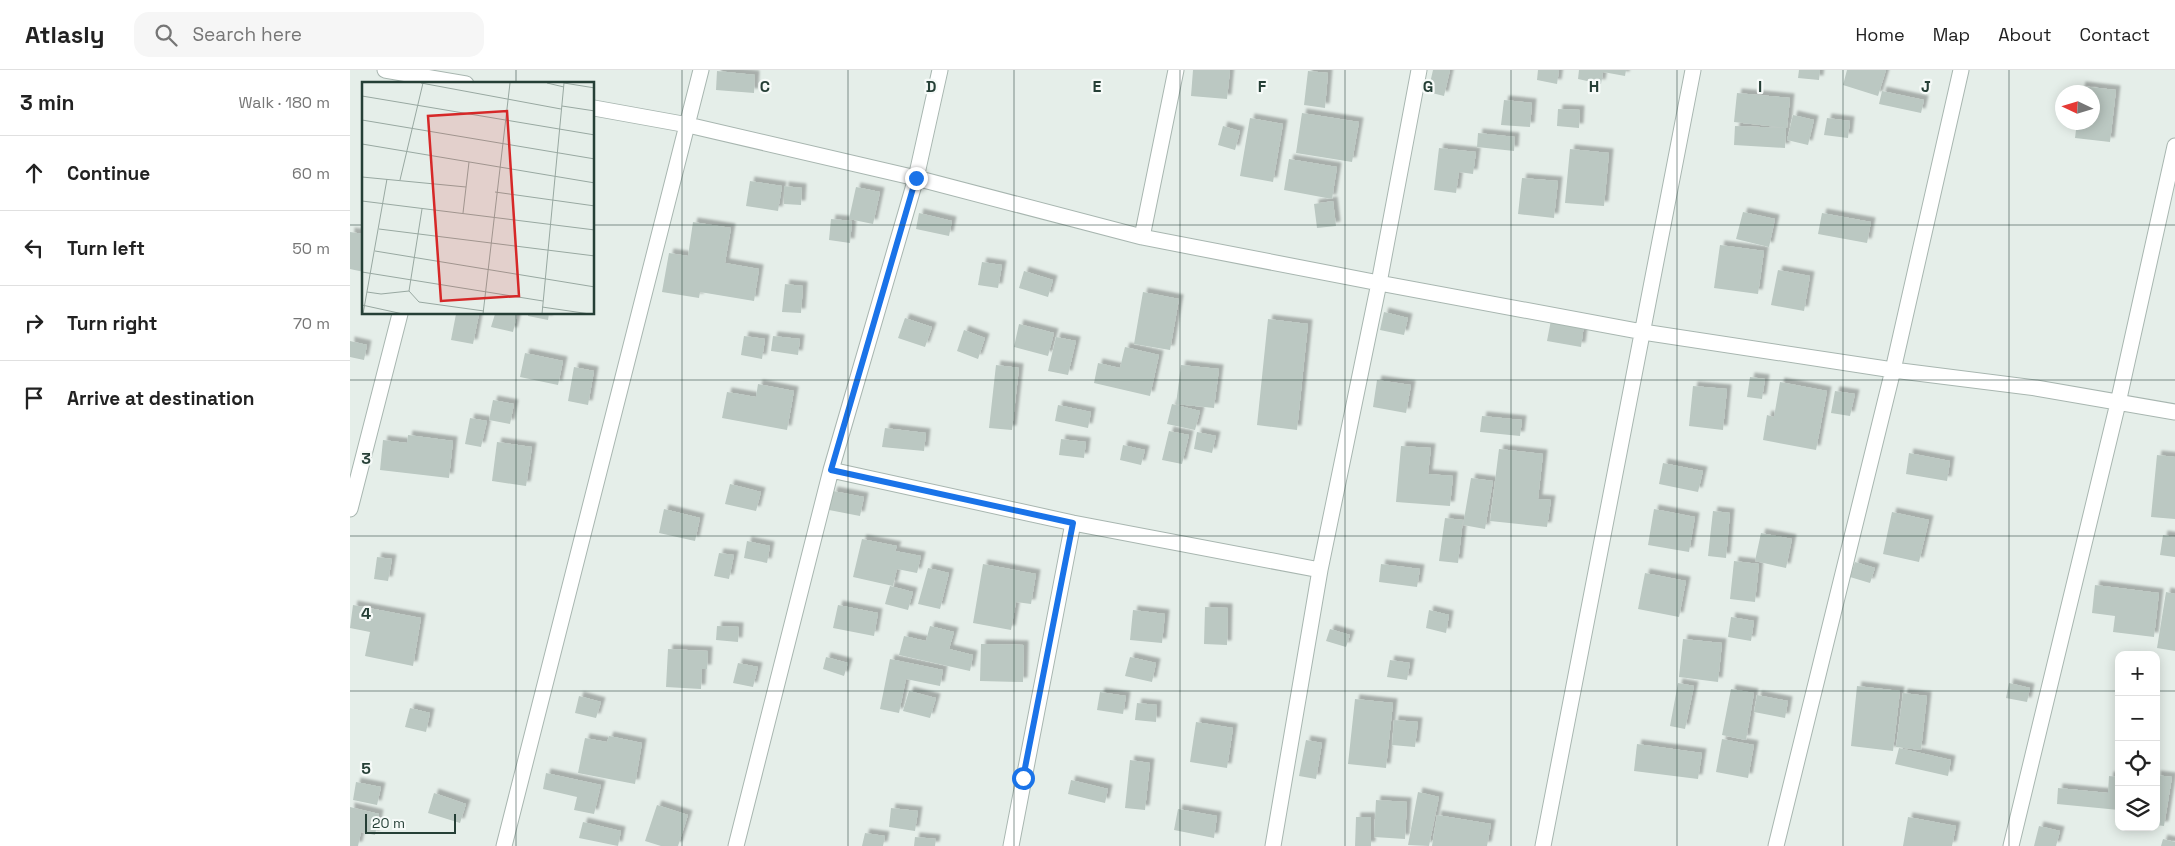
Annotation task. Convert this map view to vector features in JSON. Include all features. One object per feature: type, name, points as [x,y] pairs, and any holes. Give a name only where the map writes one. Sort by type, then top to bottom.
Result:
[{"type":"street","points":[[386,70],[462,80]]},
{"type":"street","points":[[504,846],[701,70]]},
{"type":"street","points":[[736,846],[831,470],[916,178],[940,70]]},
{"type":"street","points":[[1142,237],[1176,70]]},
{"type":"street","points":[[1273,846],[1320,570],[1379,284],[1419,70]]},
{"type":"street","points":[[1543,846],[1693,70]]},
{"type":"street","points":[[1776,846],[1893,370],[1960,70]]},
{"type":"street","points":[[595,108],[688,126],[916,178],[1142,237],[1379,284],[1643,332],[1893,370],[2036,388],[2175,412]]},
{"type":"street","points":[[2011,846],[2118,402],[2175,146]]},
{"type":"street","points":[[350,509],[400,315]]},
{"type":"street","points":[[831,470],[1073,523],[1320,570]]},
{"type":"street","points":[[1011,846],[1073,523]]},
{"type":"building","points":[[1193,70],[1230,70],[1227,99],[1191,96]]},
{"type":"building","points":[[1433,70],[1450,70],[1444,96],[1428,92]]},
{"type":"building","points":[[1538,70],[1559,70],[1557,84],[1537,80]]},
{"type":"building","points":[[1579,70],[1626,70],[1625,76],[1603,72],[1601,84],[1578,79]]},
{"type":"building","points":[[1799,70],[1820,70],[1819,80],[1798,78]]},
{"type":"building","points":[[1847,70],[1886,70],[1878,96],[1843,85]]},
{"type":"building","points":[[717,71],[755,75],[754,93],[716,90]]},
{"type":"building","points":[[1308,71],[1328,73],[1325,108],[1304,105]]},
{"type":"building","points":[[2100,88],[2116,90],[2110,142],[2075,138],[2076,130],[2100,130]]},
{"type":"building","points":[[1882,91],[1924,100],[1921,113],[1879,104]]},
{"type":"building","points":[[1737,93],[1790,98],[1787,128],[1734,122]]},
{"type":"building","points":[[1504,100],[1532,103],[1530,127],[1501,125]]},
{"type":"building","points":[[1558,109],[1580,110],[1579,128],[1557,126]]},
{"type":"building","points":[[1302,113],[1359,122],[1352,162],[1296,153]]},
{"type":"building","points":[[1793,115],[1814,120],[1808,145],[1787,140]]},
{"type":"building","points":[[1250,118],[1283,124],[1273,182],[1240,176]]},
{"type":"building","points":[[1827,118],[1850,121],[1848,138],[1824,135]]},
{"type":"building","points":[[1223,126],[1240,131],[1235,150],[1218,145]]},
{"type":"building","points":[[1735,126],[1786,128],[1785,148],[1734,145]]},
{"type":"building","points":[[1478,133],[1515,137],[1514,151],[1477,147]]},
{"type":"building","points":[[1439,148],[1476,152],[1473,174],[1459,172],[1456,193],[1434,190]]},
{"type":"building","points":[[1570,149],[1609,153],[1604,206],[1565,203]]},
{"type":"building","points":[[1289,159],[1337,167],[1332,199],[1284,190]]},
{"type":"building","points":[[1522,178],[1558,181],[1554,218],[1518,214]]},
{"type":"building","points":[[750,181],[782,186],[778,211],[746,206]]},
{"type":"building","points":[[784,186],[802,188],[801,205],[784,204]]},
{"type":"building","points":[[856,187],[880,192],[873,224],[849,219]]},
{"type":"building","points":[[1333,201],[1336,226],[1317,228],[1314,204]]},
{"type":"building","points":[[1743,212],[1775,219],[1769,247],[1736,239]]},
{"type":"building","points":[[919,213],[952,221],[949,236],[916,229]]},
{"type":"building","points":[[1822,213],[1871,222],[1867,243],[1818,234]]},
{"type":"building","points":[[831,219],[852,221],[850,243],[829,240]]},
{"type":"building","points":[[693,222],[731,228],[725,263],[759,269],[754,301],[700,292],[699,298],[662,292],[669,253],[688,256]]},
{"type":"building","points":[[350,232],[362,234],[362,272],[350,269]]},
{"type":"building","points":[[1720,245],[1764,251],[1758,294],[1714,288]]},
{"type":"building","points":[[982,262],[1002,265],[998,288],[978,285]]},
{"type":"building","points":[[1778,270],[1810,276],[1804,311],[1771,305]]},
{"type":"building","points":[[1024,271],[1053,280],[1048,297],[1019,288]]},
{"type":"building","points":[[785,284],[803,286],[801,313],[782,312]]},
{"type":"building","points":[[1143,292],[1179,299],[1170,350],[1134,344]]},
{"type":"building","points":[[1384,312],[1408,318],[1404,335],[1380,330]]},
{"type":"building","points":[[456,315],[479,315],[473,344],[451,340]]},
{"type":"building","points":[[495,315],[517,315],[513,332],[491,327]]},
{"type":"building","points":[[528,315],[549,315],[548,320]]},
{"type":"building","points":[[905,318],[932,327],[925,347],[898,338]]},
{"type":"building","points":[[1268,319],[1308,324],[1297,430],[1257,425]]},
{"type":"building","points":[[1551,320],[1584,325],[1581,347],[1547,341]]},
{"type":"building","points":[[1019,324],[1054,333],[1048,356],[1014,347]]},
{"type":"building","points":[[964,330],[985,338],[978,359],[957,351]]},
{"type":"building","points":[[744,336],[765,339],[762,359],[741,355]]},
{"type":"building","points":[[773,336],[800,339],[798,355],[771,351]]},
{"type":"building","points":[[1056,337],[1076,341],[1068,375],[1048,371]]},
{"type":"building","points":[[350,341],[367,345],[364,360],[350,357]]},
{"type":"building","points":[[1125,347],[1159,355],[1150,396],[1094,383],[1098,363],[1120,368]]},
{"type":"building","points":[[525,353],[563,361],[558,385],[520,377]]},
{"type":"building","points":[[996,365],[1019,368],[1012,430],[989,428]]},
{"type":"building","points":[[1181,365],[1219,369],[1214,408],[1176,404]]},
{"type":"building","points":[[574,367],[594,371],[588,405],[568,401]]},
{"type":"building","points":[[1750,377],[1765,379],[1762,399],[1747,397]]},
{"type":"building","points":[[1377,380],[1411,385],[1406,413],[1373,407]]},
{"type":"building","points":[[1780,382],[1827,391],[1816,450],[1763,440],[1767,415],[1774,417]]},
{"type":"building","points":[[758,384],[794,391],[787,430],[722,418],[727,392],[756,397]]},
{"type":"building","points":[[1693,386],[1727,389],[1723,430],[1689,426]]},
{"type":"building","points":[[1835,391],[1855,394],[1850,416],[1831,413]]},
{"type":"building","points":[[493,400],[514,404],[510,424],[489,420]]},
{"type":"building","points":[[1172,404],[1200,411],[1195,430],[1167,424]]},
{"type":"building","points":[[1058,405],[1091,412],[1088,428],[1055,421]]},
{"type":"building","points":[[1482,416],[1522,420],[1520,436],[1480,432]]},
{"type":"building","points":[[470,418],[487,421],[481,447],[465,444]]},
{"type":"building","points":[[885,428],[926,433],[924,451],[882,447]]},
{"type":"building","points":[[1169,431],[1189,435],[1182,464],[1162,460]]},
{"type":"building","points":[[1197,432],[1216,436],[1212,453],[1194,449]]},
{"type":"building","points":[[408,435],[453,441],[449,478],[380,470],[383,440],[407,443]]},
{"type":"building","points":[[1061,439],[1086,442],[1084,458],[1059,455]]},
{"type":"building","points":[[497,442],[532,447],[526,486],[492,481]]},
{"type":"building","points":[[1123,445],[1145,450],[1141,465],[1120,460]]},
{"type":"building","points":[[1401,446],[1431,448],[1428,474],[1453,476],[1450,506],[1396,502]]},
{"type":"building","points":[[1499,449],[1543,454],[1538,499],[1551,500],[1547,527],[1490,521]]},
{"type":"building","points":[[1909,453],[1950,461],[1947,481],[1906,474]]},
{"type":"building","points":[[2157,455],[2175,457],[2175,519],[2151,517]]},
{"type":"building","points":[[1663,463],[1703,471],[1698,492],[1659,484]]},
{"type":"building","points":[[1471,478],[1493,481],[1485,529],[1463,525]]},
{"type":"building","points":[[730,484],[761,492],[756,511],[725,504]]},
{"type":"building","points":[[833,491],[864,497],[860,516],[829,510]]},
{"type":"building","points":[[664,509],[700,518],[695,541],[659,533]]},
{"type":"building","points":[[1654,509],[1695,517],[1689,552],[1648,545]]},
{"type":"building","points":[[1713,511],[1730,513],[1726,558],[1708,556]]},
{"type":"building","points":[[1892,512],[1929,520],[1919,562],[1883,554]]},
{"type":"building","points":[[1445,518],[1463,520],[1458,563],[1439,561]]},
{"type":"building","points":[[1761,533],[1792,539],[1786,568],[1755,561]]},
{"type":"building","points":[[2163,535],[2175,537],[2175,557],[2160,555]]},
{"type":"building","points":[[862,539],[897,546],[895,551],[921,556],[917,573],[897,569],[893,586],[853,577]]},
{"type":"building","points":[[747,541],[770,546],[767,563],[744,558]]},
{"type":"building","points":[[719,553],[734,555],[729,579],[714,576]]},
{"type":"building","points":[[377,557],[392,559],[388,581],[374,579]]},
{"type":"building","points":[[1734,561],[1759,564],[1755,602],[1730,599]]},
{"type":"building","points":[[1855,562],[1875,568],[1870,583],[1850,577]]},
{"type":"building","points":[[983,564],[1036,574],[1031,604],[1016,602],[1011,630],[973,623]]},
{"type":"building","points":[[1381,564],[1420,569],[1417,587],[1379,582]]},
{"type":"building","points":[[928,568],[949,573],[940,609],[918,604]]},
{"type":"building","points":[[1645,573],[1686,581],[1679,617],[1638,609]]},
{"type":"building","points":[[2095,585],[2159,593],[2154,637],[2113,632],[2115,616],[2092,613]]},
{"type":"building","points":[[890,586],[913,592],[908,610],[885,604]]},
{"type":"building","points":[[2166,592],[2175,594],[2175,651],[2157,648]]},
{"type":"building","points":[[353,605],[421,618],[413,666],[365,656],[370,632],[350,628]]},
{"type":"building","points":[[838,605],[878,613],[874,636],[833,628]]},
{"type":"building","points":[[1205,607],[1228,608],[1227,645],[1204,644]]},
{"type":"building","points":[[1133,610],[1165,614],[1162,643],[1130,640]]},
{"type":"building","points":[[1429,610],[1449,615],[1446,633],[1426,628]]},
{"type":"building","points":[[1731,617],[1754,621],[1751,641],[1728,637]]},
{"type":"building","points":[[717,626],[739,627],[738,642],[716,640]]},
{"type":"building","points":[[930,626],[954,632],[949,649],[973,655],[970,671],[899,655],[904,636],[926,641]]},
{"type":"building","points":[[1330,629],[1350,635],[1346,647],[1326,641]]},
{"type":"building","points":[[1683,639],[1722,643],[1718,682],[1679,677]]},
{"type":"building","points":[[981,644],[1024,645],[1023,682],[980,681]]},
{"type":"building","points":[[668,649],[708,651],[707,669],[702,669],[701,689],[666,687]]},
{"type":"building","points":[[826,657],[848,663],[844,676],[823,669]]},
{"type":"building","points":[[1130,657],[1156,663],[1152,682],[1125,676]]},
{"type":"building","points":[[890,659],[943,670],[940,686],[906,679],[899,713],[880,709]]},
{"type":"building","points":[[1390,660],[1410,663],[1407,680],[1387,677]]},
{"type":"building","points":[[738,663],[758,667],[753,687],[733,683]]},
{"type":"building","points":[[1678,683],[1694,686],[1685,729],[1670,726]]},
{"type":"building","points":[[2009,683],[2030,688],[2027,702],[2006,698]]},
{"type":"building","points":[[1857,686],[1900,691],[1893,751],[1851,746]]},
{"type":"building","points":[[1731,689],[1754,693],[1746,740],[1722,735]]},
{"type":"building","points":[[909,691],[936,698],[930,718],[903,711]]},
{"type":"building","points":[[1100,692],[1126,696],[1123,714],[1097,710]]},
{"type":"building","points":[[1903,693],[1927,696],[1921,750],[1896,747]]},
{"type":"building","points":[[1757,695],[1788,701],[1785,718],[1754,712]]},
{"type":"building","points":[[579,696],[601,702],[596,718],[575,713]]},
{"type":"building","points":[[1355,699],[1393,703],[1386,768],[1348,764]]},
{"type":"building","points":[[1137,703],[1157,705],[1156,722],[1135,720]]},
{"type":"building","points":[[410,708],[430,713],[426,732],[405,727]]},
{"type":"building","points":[[1394,720],[1418,722],[1415,747],[1392,745]]},
{"type":"building","points":[[1196,722],[1233,728],[1227,768],[1190,762]]},
{"type":"building","points":[[609,736],[642,743],[635,784],[578,773],[585,738],[607,742]]},
{"type":"building","points":[[1722,739],[1754,745],[1748,778],[1716,772]]},
{"type":"building","points":[[1306,740],[1322,743],[1316,779],[1299,776]]},
{"type":"building","points":[[1637,744],[1702,753],[1698,779],[1634,771]]},
{"type":"building","points":[[1899,748],[1951,760],[1948,776],[1895,764]]},
{"type":"building","points":[[1130,760],[1150,763],[1145,810],[1125,808]]},
{"type":"building","points":[[546,773],[601,785],[594,814],[574,810],[577,797],[543,789]]},
{"type":"building","points":[[2109,776],[2115,777],[2115,810],[2057,804],[2058,788],[2108,793]]},
{"type":"building","points":[[2160,776],[2172,777],[2164,826],[2160,826]]},
{"type":"building","points":[[1071,780],[1108,789],[1105,803],[1068,794]]},
{"type":"building","points":[[356,782],[381,787],[377,805],[353,800]]},
{"type":"building","points":[[1418,792],[1439,797],[1429,846],[1408,845]]},
{"type":"building","points":[[434,793],[466,804],[460,823],[428,813]]},
{"type":"building","points":[[1376,800],[1407,802],[1405,839],[1374,837]]},
{"type":"building","points":[[657,805],[688,815],[678,846],[661,846],[645,841]]},
{"type":"building","points":[[350,807],[379,814],[375,835],[361,832],[358,846],[350,846]]},
{"type":"building","points":[[891,808],[918,811],[915,831],[889,827]]},
{"type":"building","points":[[1178,809],[1217,816],[1214,838],[1174,830]]},
{"type":"building","points":[[1437,815],[1491,824],[1487,846],[1432,846]]},
{"type":"building","points":[[1356,817],[1371,817],[1371,846],[1355,846]]},
{"type":"building","points":[[1908,817],[1956,826],[1952,846],[1903,846]]},
{"type":"building","points":[[583,822],[621,831],[618,846],[579,838]]},
{"type":"building","points":[[2039,826],[2060,831],[2056,846],[2034,846]]},
{"type":"building","points":[[865,833],[885,836],[883,846],[862,846]]},
{"type":"building","points":[[915,837],[936,839],[935,846],[914,846]]},
{"type":"building","points":[[2163,839],[2175,842],[2175,846],[2161,846]]},
{"type":"route","points":[[916,178],[831,470],[1073,523],[1023,778]]}]
